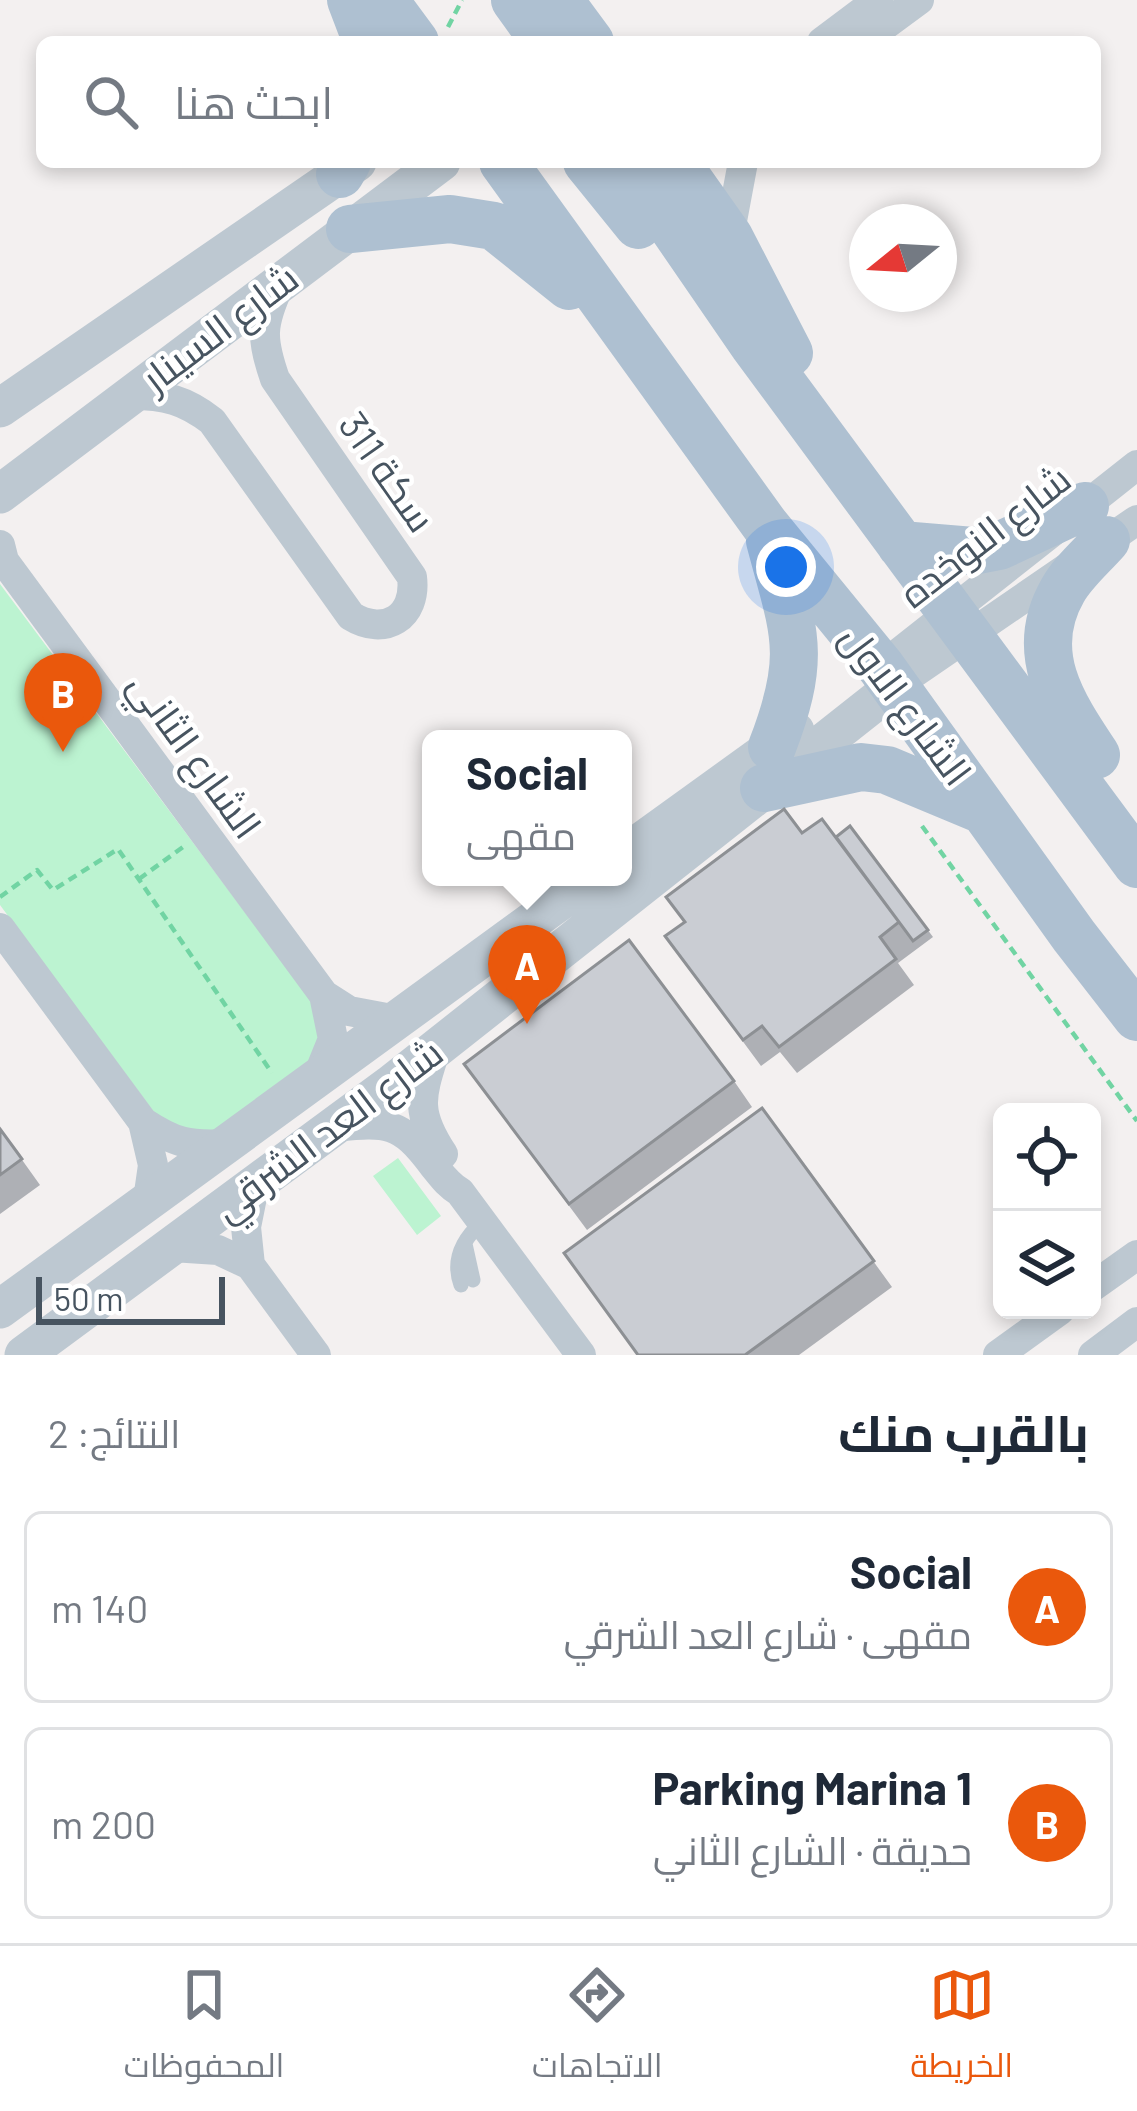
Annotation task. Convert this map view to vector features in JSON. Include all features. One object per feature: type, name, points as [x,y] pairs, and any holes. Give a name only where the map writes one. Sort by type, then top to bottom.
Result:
[{"type":"main road","points":[[351,0],[365,36]]},
{"type":"main road","points":[[384,0],[431,35]]},
{"type":"main road","points":[[514,0],[541,36]]},
{"type":"main road","points":[[559,0],[586,36]]},
{"type":"main road","name":"الشارع الاول","points":[[507,168],[765,525],[888,676],[1137,1017]]},
{"type":"main road","points":[[592,168],[699,301],[754,344]]},
{"type":"main road","points":[[632,168],[754,344],[1137,865]]},
{"type":"main road","points":[[680,168],[729,237],[837,455]]},
{"type":"main road","points":[[350,229],[450,219],[494,226],[624,333]]},
{"type":"main road","points":[[901,545],[973,551],[1109,522]]},
{"type":"main road","points":[[1109,522],[1062,591],[1050,626],[1048,662],[1061,704],[1102,764],[1137,840]]},
{"type":"main road","points":[[765,525],[794,629],[796,655],[791,694],[768,767],[832,772],[874,769],[912,777],[984,810]]},
{"type":"street","points":[[514,0],[514,36]]},
{"type":"street","points":[[830,36],[878,0]]},
{"type":"street","points":[[870,36],[919,0]]},
{"type":"street","name":"شارع السينار","points":[[0,408],[345,168]]},
{"type":"street","name":"شارع السينار","points":[[1,496],[433,168]]},
{"type":"street","points":[[729,237],[742,168]]},
{"type":"street","name":"سكة 311","points":[[131,395],[161,395],[189,403],[212,422],[351,616],[368,627],[387,625],[405,611],[414,596],[412,577],[274,379],[264,348],[264,318],[279,286]]},
{"type":"street","name":"شارع النوخده","points":[[962,622],[1109,522],[1137,465]]},
{"type":"street","name":"الشارع الثاني","points":[[1,555],[324,995]]},
{"type":"street","name":"شارع العد الشرقي","points":[[632,882],[768,767],[962,622]]},
{"type":"street","name":"شارع العد الشرقي","points":[[632,850],[768,767]]},
{"type":"street","name":"شارع العد الشرقي","points":[[0,1309],[581,886]]},
{"type":"street","name":"شارع العد الشرقي","points":[[24,1355],[436,1048],[627,886]]},
{"type":"street","points":[[0,928],[143,1122],[171,1140],[226,1144]]},
{"type":"street","points":[[324,995],[349,1011],[397,1020]]},
{"type":"street","points":[[304,1087],[333,1040],[324,995]]},
{"type":"street","points":[[436,1048],[421,1112],[456,1174],[473,1233],[581,1355]]},
{"type":"street","points":[[143,1122],[153,1165],[148,1200]]},
{"type":"street","points":[[334,1127],[375,1123],[402,1130],[460,1192]]},
{"type":"street","points":[[250,1265],[247,1227],[254,1187]]},
{"type":"street","points":[[172,1247],[218,1250],[250,1265],[316,1355]]},
{"type":"street","points":[[1101,1281],[1137,1255]]},
{"type":"street","points":[[998,1355],[1048,1319]]},
{"type":"street","points":[[1093,1355],[1137,1322]]},
{"type":"lane","points":[[467,1282],[457,1259],[473,1233]]},
{"type":"path","points":[[431,35],[462,0]]},
{"type":"path","points":[[914,816],[1137,1120]]},
{"type":"path","points":[[139,879],[204,832]]},
{"type":"path","points":[[0,897],[37,870],[53,890],[118,848],[304,1087]]},
{"type":"green space","points":[[0,584],[315,1006],[320,1034],[310,1060],[232,1125],[197,1135],[162,1123],[0,905]]},
{"type":"green space","points":[[398,1158],[441,1216],[417,1235],[373,1176]]},
{"type":"building","points":[[784,809],[802,833],[822,819],[899,922],[880,937],[896,959],[779,1047],[762,1026],[743,1040],[665,936],[685,922],[666,897]]},
{"type":"building","points":[[850,826],[928,930],[913,941],[836,837]]},
{"type":"building","points":[[629,940],[734,1081],[569,1204],[464,1064]]},
{"type":"building","points":[[762,1108],[874,1261],[745,1355],[638,1355],[564,1253]]},
{"type":"building","points":[[0,1129],[22,1159],[0,1175]]},
{"type":"place","name":"Parking Marina 1","points":[[63,752]]},
{"type":"place","name":"Social","points":[[527,1024]]}]
